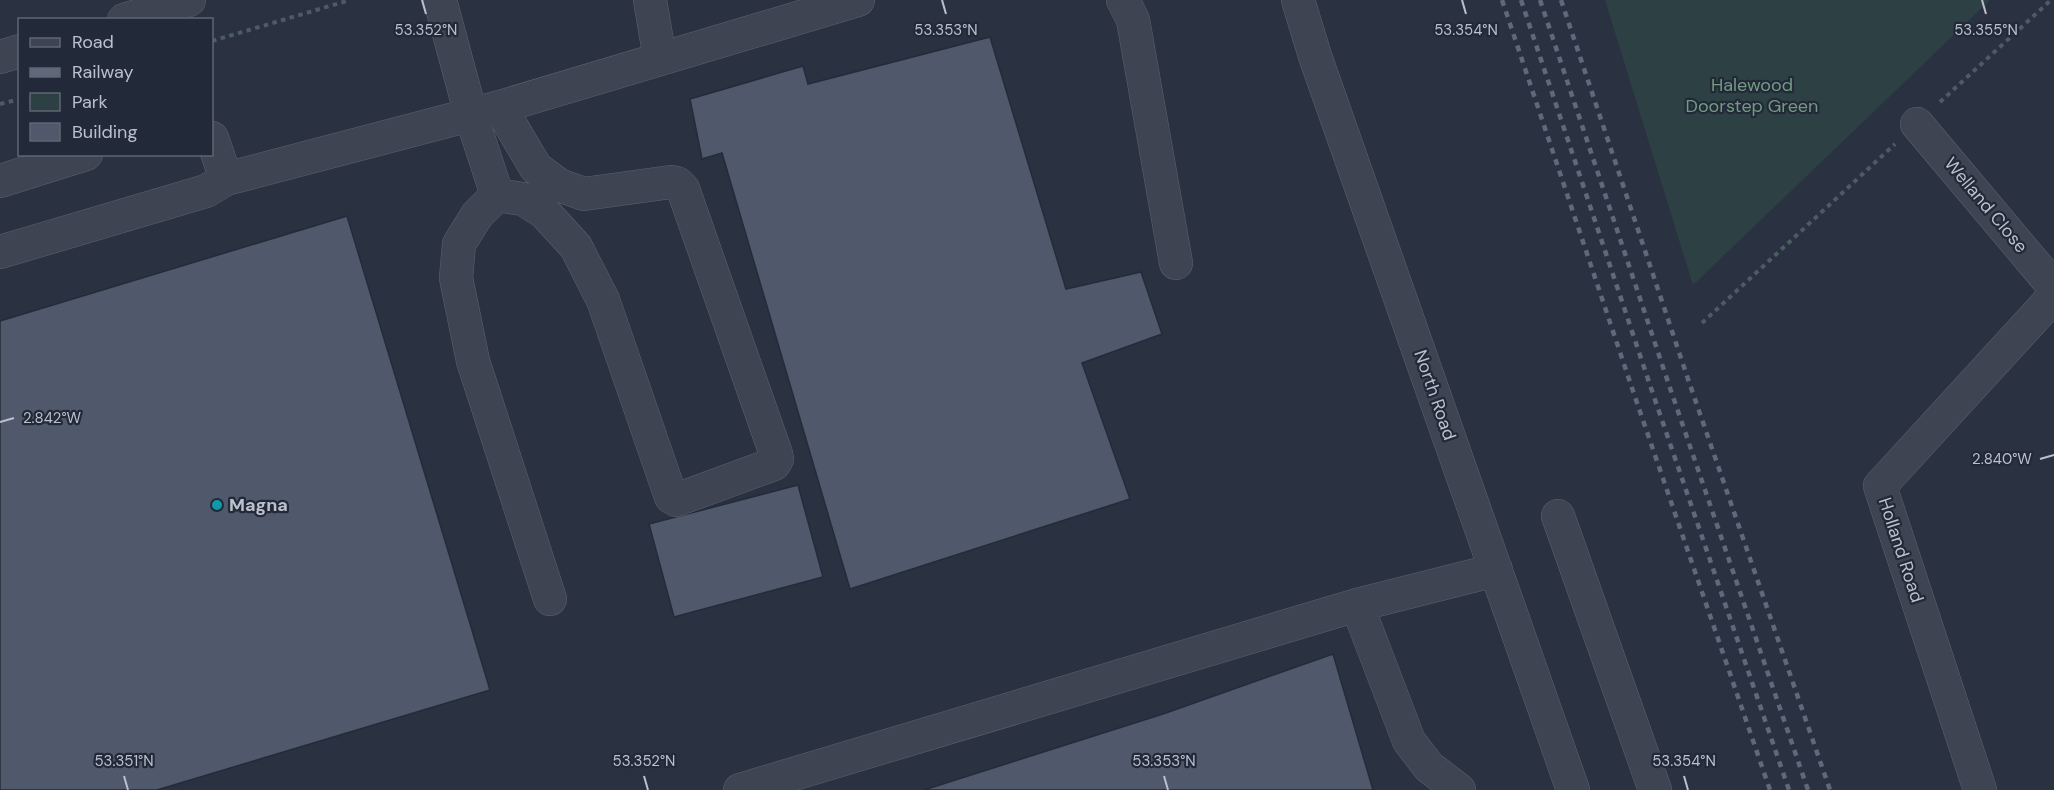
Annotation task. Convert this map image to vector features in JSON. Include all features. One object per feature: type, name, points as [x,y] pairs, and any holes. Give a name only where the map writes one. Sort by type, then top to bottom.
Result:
[{"type":"street","points":[[130,18],[189,0]]},
{"type":"street","points":[[440,0],[486,111],[497,195]]},
{"type":"street","points":[[650,0],[660,59]]},
{"type":"street","points":[[0,252],[206,191],[226,179],[486,111],[858,0]]},
{"type":"street","points":[[1123,0],[1134,20],[1176,263]]},
{"type":"street","name":"North Road","points":[[1298,0],[1319,67],[1573,790]]},
{"type":"street","points":[[0,57],[18,52]]},
{"type":"street","points":[[486,111],[536,168],[559,185],[584,194],[671,182],[677,183],[683,189],[776,454],[777,459],[774,464],[676,500],[671,497],[603,300],[576,247],[546,213],[523,199],[497,195]]},
{"type":"street","name":"Welland Close","points":[[1917,124],[2054,287]]},
{"type":"street","points":[[213,141],[226,179]]},
{"type":"street","points":[[0,181],[80,156]]},
{"type":"street","points":[[497,195],[477,215],[459,244],[456,278],[474,361],[550,599]]},
{"type":"street","name":"Holland Road","points":[[1980,790],[1880,486],[2054,296]]},
{"type":"street","points":[[1558,516],[1655,790]]},
{"type":"street","points":[[740,790],[1357,605],[1496,570]]},
{"type":"street","points":[[1357,605],[1409,741],[1429,767],[1459,790]]},
{"type":"path","points":[[213,41],[350,0]]},
{"type":"path","points":[[1702,323],[2051,0]]},
{"type":"path","points":[[0,104],[18,100]]},
{"type":"green space","name":"Halewood Doorstep Green","points":[[1605,0],[1990,0],[1693,285]]},
{"type":"building","points":[[990,37],[1066,289],[1141,272],[1162,334],[1082,363],[1130,499],[850,589],[722,153],[702,159],[690,99],[803,66],[808,84]]},
{"type":"building","name":"Magna","points":[[347,216],[490,690],[157,790],[0,790],[0,321]]},
{"type":"building","points":[[798,485],[823,577],[674,617],[649,524]]},
{"type":"building","points":[[1333,654],[1373,790],[924,790],[1163,714]]},
{"type":"railway","points":[[1502,0],[1770,790]]},
{"type":"railway","points":[[1521,0],[1789,790]]},
{"type":"railway","points":[[1540,0],[1808,790]]},
{"type":"railway","points":[[1561,0],[1688,379],[1830,790]]},
{"type":"place","name":"Magna","points":[[217,505]]}]
